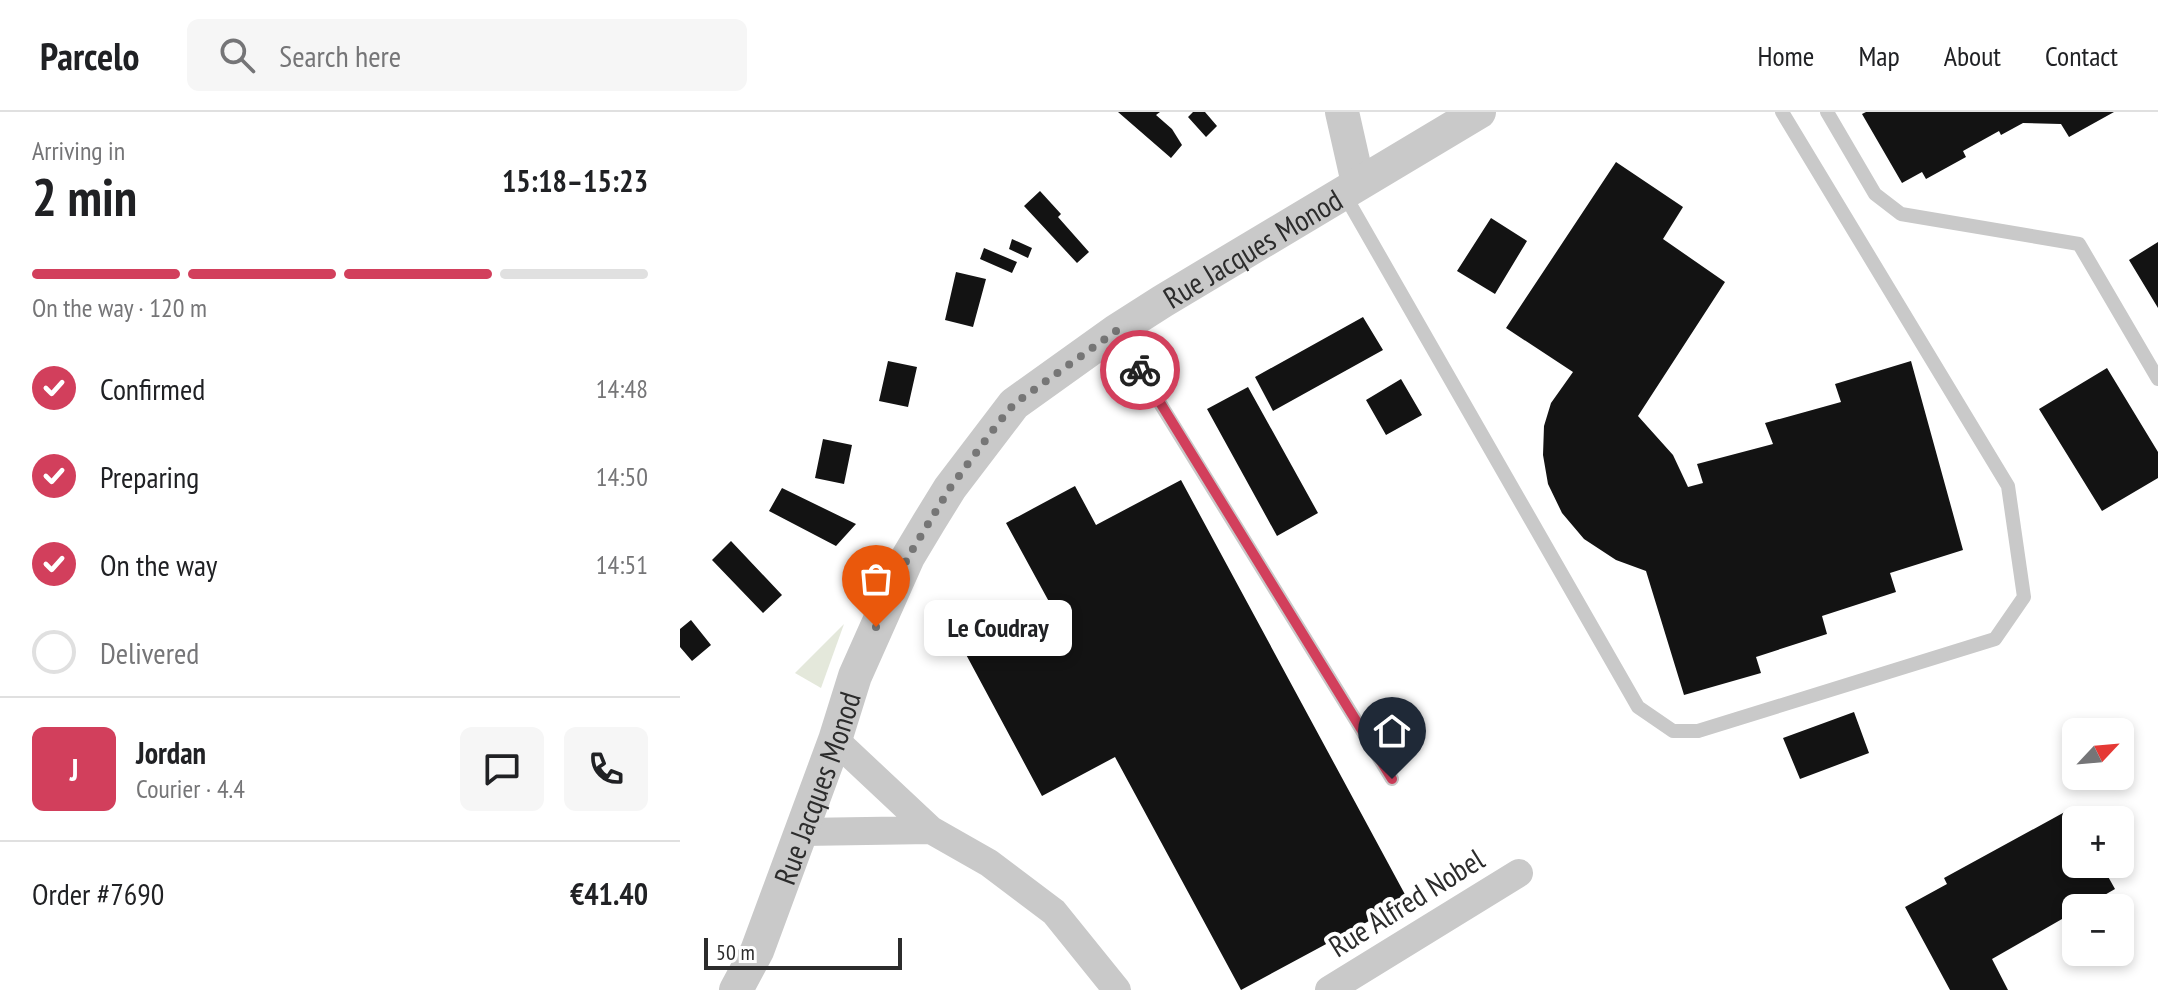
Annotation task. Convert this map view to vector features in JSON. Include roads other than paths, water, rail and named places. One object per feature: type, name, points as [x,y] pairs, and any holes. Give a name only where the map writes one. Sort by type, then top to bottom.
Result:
[{"type":"street","points":[[1342,112],[1350,187]]},
{"type":"street","name":"Rue Jacques Monod","points":[[736,990],[757,951],[835,740],[855,676],[892,590],[908,557],[950,488],[1014,404],[1116,331],[1350,187],[1479,112]]},
{"type":"street","points":[[835,740],[931,830],[989,863],[1054,912],[1117,990]]},
{"type":"street","points":[[802,832],[931,830]]},
{"type":"street","name":"Rue Alfred Nobel","points":[[1329,990],[1519,873]]},
{"type":"lane","points":[[1350,187],[1638,707],[1673,731],[1698,731],[1995,639],[2024,597],[2008,486],[1782,112]]},
{"type":"lane","points":[[1827,112],[1875,194],[1901,214],[2079,244],[2158,379]]},
{"type":"lane","points":[[1116,331],[1392,779]]},
{"type":"place","name":"Le Coudray","points":[[876,627]]}]
